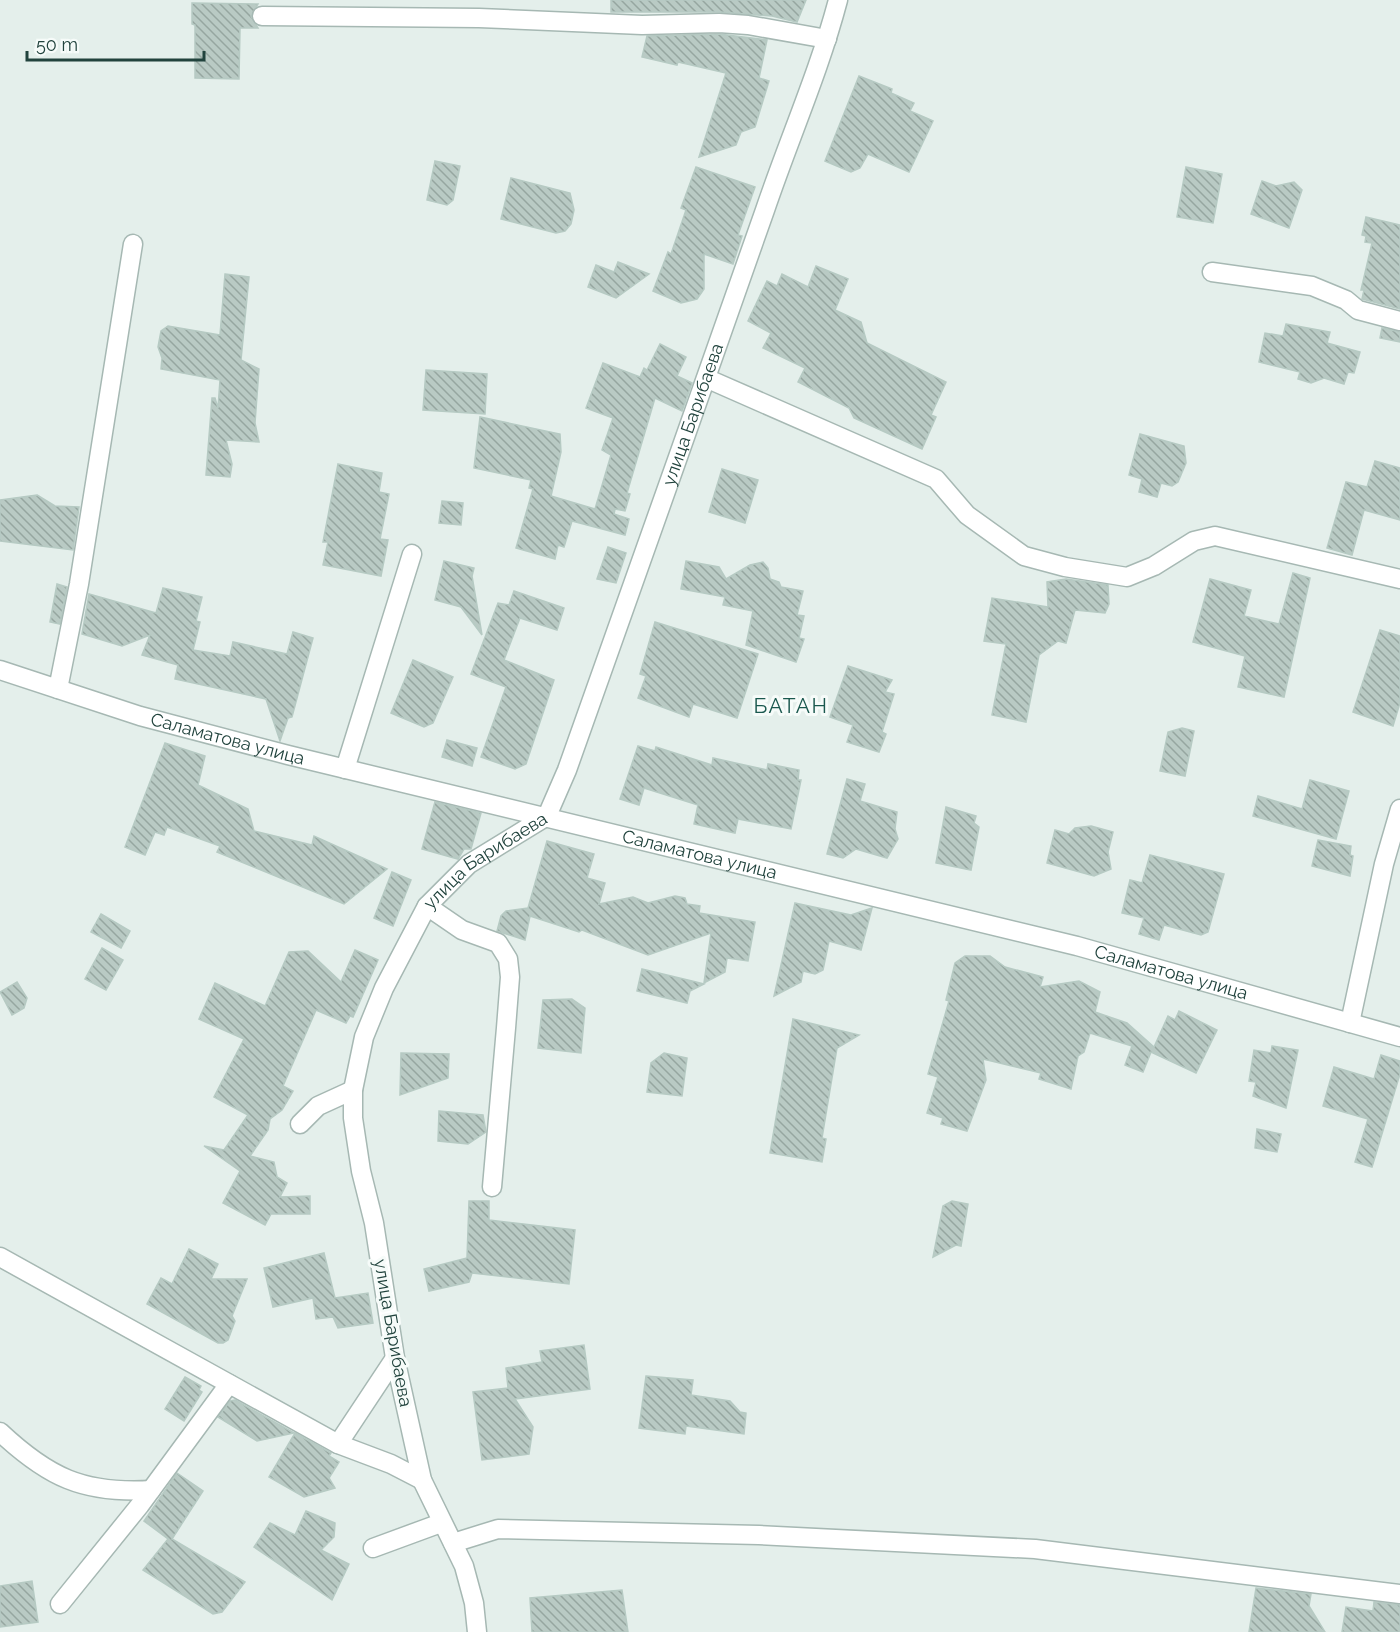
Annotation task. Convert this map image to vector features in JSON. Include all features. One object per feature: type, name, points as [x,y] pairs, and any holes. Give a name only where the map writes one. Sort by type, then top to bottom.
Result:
[{"type":"street","name":"улица Барибаева","points":[[477,1632],[474,1603],[464,1566],[422,1480],[395,1358],[374,1223],[361,1171],[353,1118],[353,1090],[368,1027],[384,988],[427,906],[469,864],[546,816],[567,770],[708,379],[765,208],[827,39],[838,0]]},
{"type":"street","points":[[262,16],[479,18],[642,25],[718,23],[747,25],[827,39]]},
{"type":"street","points":[[58,689],[79,584],[133,243]]},
{"type":"street","points":[[1212,272],[1312,286],[1346,300],[1358,310],[1400,321]]},
{"type":"street","points":[[708,379],[936,479],[967,515],[1024,556],[1065,567],[1127,577],[1154,566],[1194,541],[1215,536],[1400,579]]},
{"type":"street","points":[[345,769],[412,554]]},
{"type":"street","name":"Саламатова улица","points":[[0,670],[151,719],[345,769],[1077,946],[1400,1037]]},
{"type":"street","points":[[1350,1023],[1384,864],[1400,809]]},
{"type":"street","points":[[427,906],[462,930],[498,943],[508,959],[506,1028],[492,1187]]},
{"type":"street","points":[[300,1124],[318,1106],[353,1090]]},
{"type":"street","points":[[0,1257],[338,1444],[391,1464],[422,1480]]},
{"type":"street","points":[[338,1444],[395,1358]]},
{"type":"street","points":[[60,1604],[151,1490],[229,1384]]},
{"type":"street","points":[[0,1431],[22,1452],[49,1471],[73,1483],[127,1491],[151,1490]]},
{"type":"street","points":[[373,1548],[441,1523]]},
{"type":"street","points":[[453,1543],[498,1529],[759,1534],[1035,1549],[1400,1594]]},
{"type":"building","points":[[611,0],[806,0],[797,22],[772,16],[720,12],[611,12]]},
{"type":"building","points":[[192,3],[258,4],[251,16],[258,28],[240,28],[239,79],[195,78],[195,25],[192,24]]},
{"type":"building","points":[[719,34],[767,40],[759,78],[769,81],[755,127],[741,132],[736,145],[699,157],[726,73],[678,62],[677,65],[642,57],[647,36]]},
{"type":"building","points":[[859,76],[892,89],[891,93],[914,103],[910,111],[933,121],[909,172],[868,154],[860,168],[851,172],[825,161]]},
{"type":"building","points":[[435,161],[460,166],[453,200],[447,205],[427,200]]},
{"type":"building","points":[[696,167],[755,187],[738,235],[742,236],[733,264],[704,254],[704,289],[697,299],[681,303],[653,291],[668,252],[671,254],[686,210],[681,208]]},
{"type":"building","points":[[1186,167],[1222,174],[1213,223],[1177,217]]},
{"type":"building","points":[[511,178],[570,193],[574,210],[571,224],[565,231],[556,233],[501,219]]},
{"type":"building","points":[[1262,181],[1276,186],[1294,182],[1302,190],[1289,228],[1251,214]]},
{"type":"building","points":[[1366,217],[1400,225],[1400,309],[1362,299],[1364,290],[1361,290],[1372,243],[1365,242],[1366,236],[1362,235]]},
{"type":"building","points":[[618,262],[649,274],[616,298],[588,287],[596,265],[614,272]]},
{"type":"building","points":[[816,266],[848,279],[835,310],[861,322],[867,343],[946,382],[931,415],[936,417],[922,449],[854,418],[849,408],[798,382],[805,368],[763,348],[771,333],[748,321],[767,281],[777,286],[782,274],[808,287]]},
{"type":"building","points":[[225,274],[249,277],[241,360],[259,369],[255,423],[259,442],[226,440],[232,464],[230,477],[206,475],[212,398],[215,398],[218,408],[220,380],[161,369],[162,358],[158,347],[161,331],[168,326],[220,335]]},
{"type":"building","points":[[1286,324],[1330,332],[1327,343],[1360,352],[1354,373],[1348,372],[1344,384],[1324,378],[1311,383],[1298,379],[1300,372],[1259,362],[1265,333],[1283,336]]},
{"type":"building","points":[[1382,328],[1400,332],[1400,342],[1380,338]]},
{"type":"building","points":[[660,344],[686,357],[677,376],[692,383],[682,411],[655,398],[627,493],[630,494],[625,511],[615,509],[614,514],[629,519],[625,535],[572,521],[564,547],[558,545],[555,559],[516,548],[533,489],[529,488],[531,480],[474,468],[480,417],[560,434],[561,452],[551,496],[595,509],[611,455],[602,450],[613,418],[586,408],[603,363],[640,377],[644,368],[647,370]]},
{"type":"building","points":[[426,370],[487,374],[485,414],[423,410]]},
{"type":"building","points":[[1140,434],[1184,446],[1186,463],[1178,482],[1172,486],[1161,483],[1157,497],[1139,492],[1142,479],[1129,475]]},
{"type":"building","points":[[1375,461],[1400,468],[1400,520],[1364,510],[1352,555],[1327,548],[1346,482],[1367,487]]},
{"type":"building","points":[[338,464],[382,473],[379,492],[389,494],[380,539],[388,540],[381,576],[323,565],[328,542],[323,542]]},
{"type":"building","points":[[722,469],[758,480],[745,523],[709,512]]},
{"type":"building","points":[[37,495],[55,506],[79,507],[73,550],[0,541],[0,500]]},
{"type":"building","points":[[442,501],[463,503],[461,525],[439,523]]},
{"type":"building","points":[[608,547],[626,553],[616,583],[597,579]]},
{"type":"building","points":[[444,561],[474,568],[472,576],[482,635],[461,607],[435,600]]},
{"type":"building","points":[[686,561],[719,567],[726,579],[750,565],[763,562],[768,568],[770,579],[779,582],[781,587],[803,591],[797,615],[804,616],[799,638],[804,639],[796,662],[746,645],[753,611],[723,605],[725,597],[681,589]]},
{"type":"building","points":[[1293,573],[1310,578],[1284,697],[1238,687],[1245,656],[1193,642],[1210,579],[1251,590],[1244,616],[1279,624]]},
{"type":"building","points":[[1066,579],[1108,585],[1109,604],[1105,613],[1075,610],[1066,643],[1058,641],[1039,655],[1026,722],[992,715],[1006,644],[984,641],[992,598],[1048,607],[1047,582]]},
{"type":"building","points":[[57,584],[67,587],[60,624],[50,622]]},
{"type":"building","points":[[163,588],[202,597],[196,621],[200,622],[193,650],[230,656],[233,642],[287,654],[293,632],[313,638],[292,717],[288,718],[280,741],[266,699],[175,679],[178,665],[142,655],[150,635],[122,646],[82,634],[89,594],[156,613]]},
{"type":"building","points":[[514,591],[564,608],[557,630],[520,618],[504,660],[554,680],[526,764],[515,769],[481,757],[506,687],[471,674],[498,603],[509,605]]},
{"type":"building","points":[[655,622],[758,654],[737,718],[693,704],[689,717],[638,698],[646,676],[640,674]]},
{"type":"building","points":[[1380,630],[1400,636],[1400,703],[1393,726],[1353,712]]},
{"type":"building","points":[[413,660],[453,677],[433,723],[424,727],[391,713]]},
{"type":"building","points":[[848,666],[892,680],[885,692],[894,694],[882,732],[886,734],[879,752],[847,742],[853,725],[830,717]]},
{"type":"building","points":[[1182,728],[1194,731],[1185,776],[1160,771],[1168,732]]},
{"type":"building","points":[[447,740],[477,748],[472,766],[442,757]]},
{"type":"building","points":[[165,743],[205,756],[198,785],[248,809],[254,831],[312,845],[314,836],[387,869],[344,904],[217,852],[220,846],[167,827],[164,835],[155,832],[145,855],[125,847]]},
{"type":"building","points":[[638,746],[655,751],[656,747],[712,765],[713,758],[767,770],[768,764],[799,770],[798,780],[801,780],[791,829],[738,819],[735,833],[694,824],[698,805],[644,788],[639,805],[620,799]]},
{"type":"building","points":[[847,779],[865,784],[860,801],[897,812],[895,829],[898,839],[887,858],[856,849],[843,858],[827,854]]},
{"type":"building","points":[[1310,780],[1349,791],[1336,839],[1253,816],[1258,796],[1302,809]]},
{"type":"building","points":[[435,802],[481,813],[471,849],[464,849],[458,859],[422,849]]},
{"type":"building","points":[[946,807],[976,816],[974,823],[979,827],[971,870],[936,863]]},
{"type":"building","points":[[1091,826],[1113,832],[1108,852],[1111,869],[1094,876],[1047,863],[1055,830],[1069,834],[1075,828]]},
{"type":"building","points":[[1318,840],[1351,846],[1350,855],[1353,856],[1350,876],[1312,866]]},
{"type":"building","points":[[547,841],[594,854],[587,878],[605,883],[599,904],[633,897],[648,903],[675,896],[685,898],[687,904],[700,906],[699,913],[755,922],[748,961],[727,958],[725,972],[704,983],[711,933],[648,955],[582,930],[579,932],[530,916],[525,940],[497,931],[501,916],[506,911],[528,908]]},
{"type":"building","points":[[1150,855],[1224,874],[1208,932],[1201,935],[1164,925],[1159,940],[1139,934],[1144,918],[1122,913],[1130,880],[1142,883]]},
{"type":"building","points":[[392,872],[411,880],[393,926],[374,918]]},
{"type":"building","points":[[795,903],[851,915],[872,908],[861,950],[829,941],[823,970],[815,974],[803,971],[801,982],[774,996]]},
{"type":"building","points":[[101,914],[130,931],[121,948],[91,932]]},
{"type":"building","points":[[102,948],[123,960],[106,990],[85,979]]},
{"type":"building","points":[[355,950],[378,960],[353,1017],[350,1016],[346,1023],[316,1010],[283,1086],[293,1091],[282,1110],[270,1119],[268,1130],[250,1156],[274,1162],[277,1177],[287,1183],[280,1197],[310,1196],[310,1214],[271,1214],[265,1225],[223,1203],[240,1171],[204,1146],[224,1150],[248,1115],[214,1097],[244,1039],[199,1019],[215,983],[265,1006],[289,952],[308,951],[341,982]]},
{"type":"building","points":[[965,956],[990,956],[1005,967],[1043,977],[1040,987],[1079,981],[1100,992],[1095,1012],[1127,1023],[1154,1047],[1168,1016],[1175,1020],[1179,1011],[1217,1030],[1196,1073],[1151,1052],[1143,1072],[1125,1065],[1132,1046],[1090,1033],[1084,1052],[1078,1056],[1071,1089],[1039,1079],[1041,1073],[983,1059],[986,1080],[967,1131],[941,1124],[943,1118],[927,1113],[938,1077],[928,1074],[949,1001],[946,1000],[955,963]]},
{"type":"building","points":[[642,969],[704,984],[690,991],[687,1003],[637,991]]},
{"type":"building","points":[[17,982],[27,998],[24,1008],[12,1015],[0,992]]},
{"type":"building","points":[[572,999],[585,1008],[581,1053],[538,1048],[543,1000]]},
{"type":"building","points":[[793,1019],[859,1035],[837,1048],[822,1138],[826,1139],[822,1162],[770,1153]]},
{"type":"building","points":[[1272,1046],[1298,1050],[1286,1108],[1253,1096],[1256,1082],[1249,1081],[1254,1050],[1271,1053]]},
{"type":"building","points":[[401,1053],[449,1054],[448,1078],[400,1095]]},
{"type":"building","points":[[664,1053],[687,1058],[682,1096],[647,1092],[651,1063]]},
{"type":"building","points":[[1381,1055],[1400,1061],[1400,1074],[1372,1167],[1355,1162],[1368,1119],[1323,1106],[1334,1067],[1374,1079]]},
{"type":"building","points":[[439,1111],[483,1115],[486,1132],[468,1144],[438,1141]]},
{"type":"building","points":[[1257,1129],[1281,1134],[1277,1152],[1255,1148]]},
{"type":"building","points":[[469,1201],[489,1201],[489,1220],[575,1230],[569,1284],[472,1273],[469,1282],[429,1291],[424,1269],[467,1258]]},
{"type":"building","points":[[952,1201],[968,1204],[961,1246],[956,1245],[933,1257],[943,1206]]},
{"type":"building","points":[[189,1249],[218,1264],[211,1279],[247,1279],[232,1316],[235,1321],[228,1340],[223,1343],[218,1343],[147,1304],[161,1278],[172,1284]]},
{"type":"building","points":[[324,1253],[335,1298],[368,1293],[373,1323],[338,1328],[333,1317],[316,1319],[313,1298],[273,1307],[264,1268]]},
{"type":"building","points":[[584,1345],[590,1389],[515,1399],[533,1427],[529,1454],[482,1460],[473,1392],[508,1388],[506,1368],[542,1362],[540,1351]]},
{"type":"building","points":[[646,1376],[693,1380],[691,1395],[730,1401],[740,1412],[746,1413],[744,1434],[686,1426],[685,1434],[639,1428]]},
{"type":"building","points":[[185,1377],[201,1386],[199,1390],[202,1392],[184,1421],[165,1409]]},
{"type":"building","points":[[235,1400],[294,1433],[257,1441],[218,1417],[230,1401]]},
{"type":"building","points":[[295,1433],[331,1453],[329,1456],[339,1462],[329,1478],[335,1488],[304,1497],[269,1477]]},
{"type":"building","points":[[177,1473],[203,1491],[172,1539],[245,1582],[222,1612],[213,1614],[143,1570],[168,1539],[144,1521]]},
{"type":"building","points":[[306,1511],[335,1523],[334,1537],[321,1550],[349,1564],[332,1600],[254,1547],[270,1523],[295,1535]]},
{"type":"building","points":[[32,1581],[38,1622],[0,1627],[0,1586]]},
{"type":"building","points":[[1256,1588],[1311,1594],[1309,1606],[1325,1632],[1249,1632]]},
{"type":"building","points":[[622,1590],[628,1632],[532,1632],[530,1598]]},
{"type":"building","points":[[1374,1602],[1400,1605],[1400,1632],[1342,1632],[1346,1607],[1373,1611]]},
{"type":"district","name":"БАТАН","points":[[791,706]]}]
